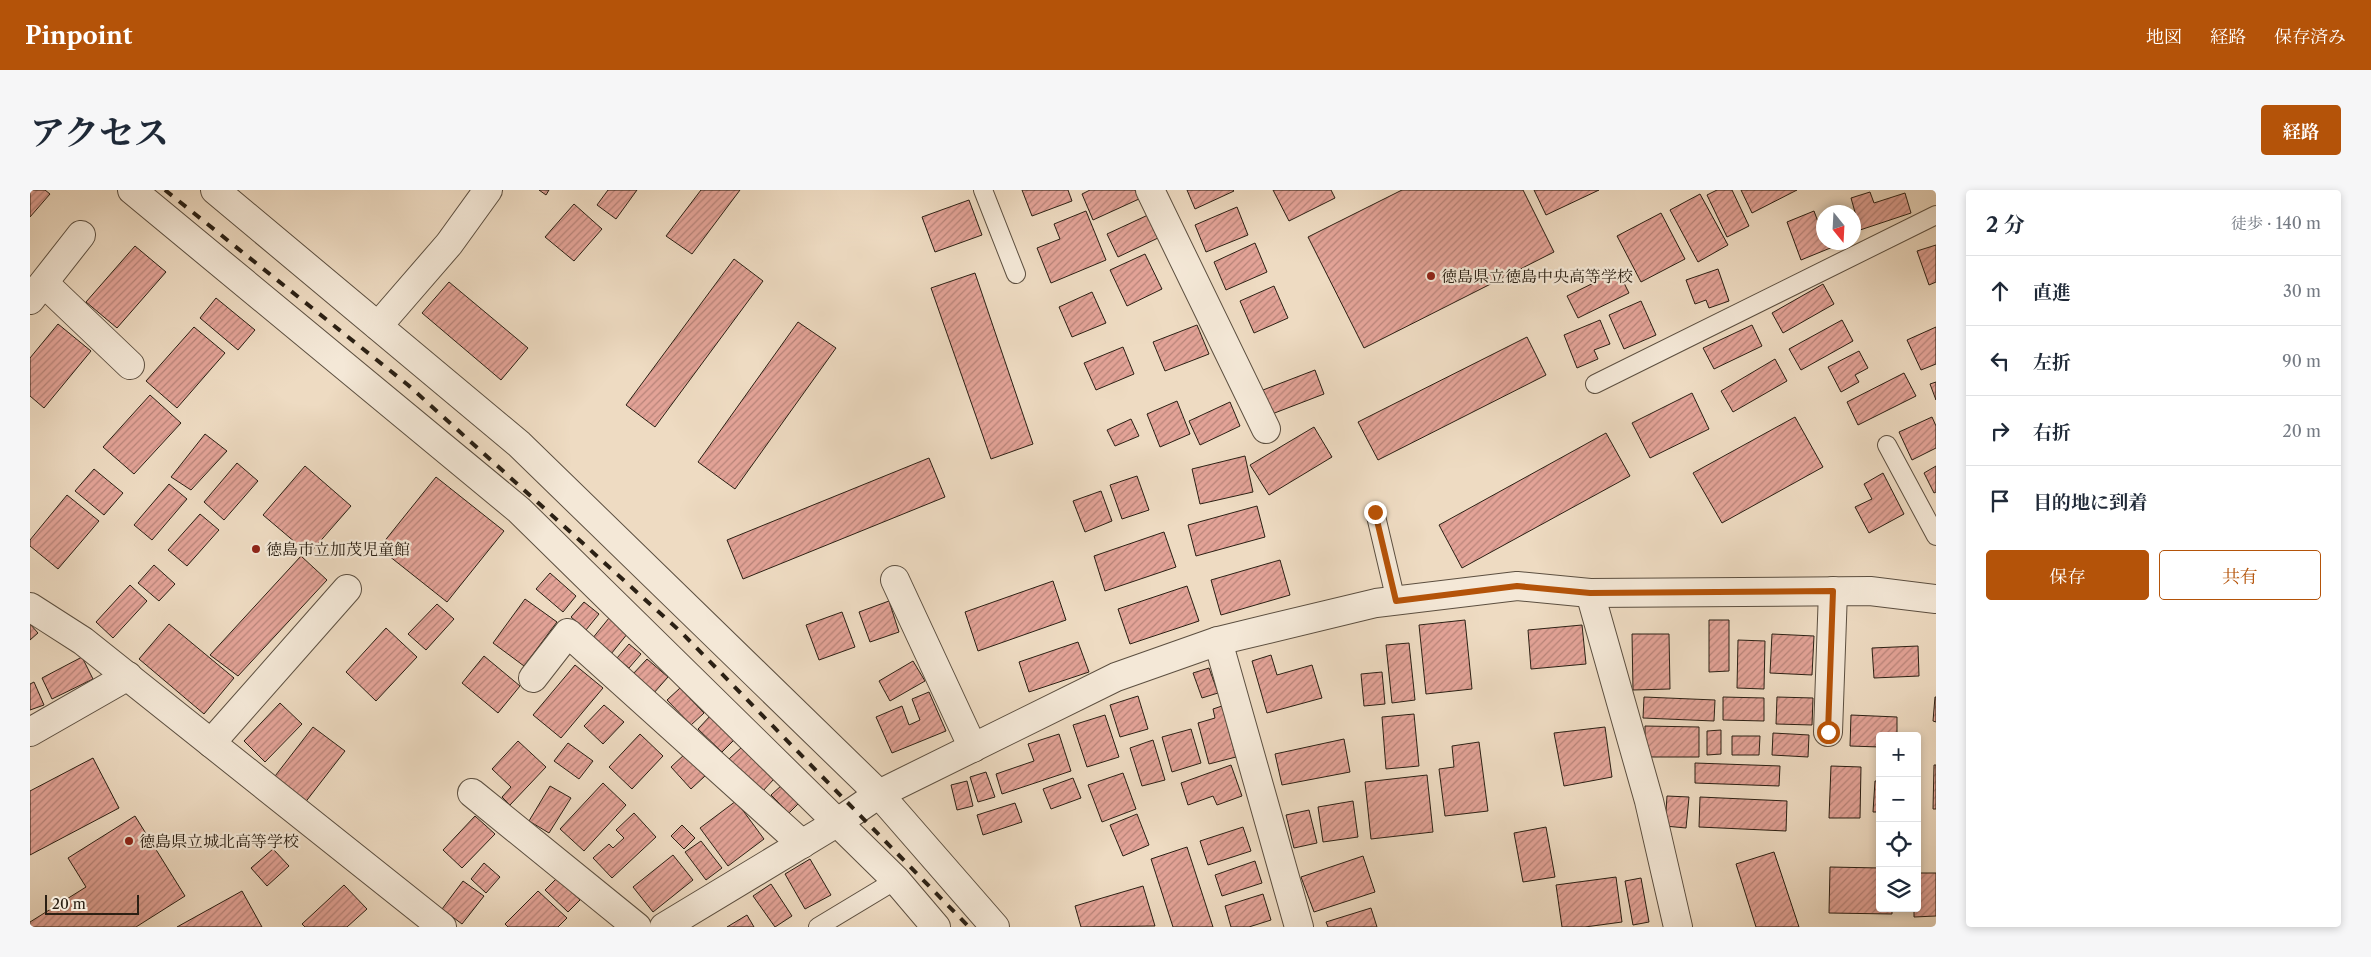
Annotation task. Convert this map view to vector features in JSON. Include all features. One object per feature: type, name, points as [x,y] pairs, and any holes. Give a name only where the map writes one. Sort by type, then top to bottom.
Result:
[{"type":"street","points":[[132,190],[519,510],[838,822],[896,880],[936,927]]},
{"type":"street","points":[[214,190],[519,444],[880,794],[995,927]]},
{"type":"street","points":[[378,326],[449,244],[488,190]]},
{"type":"street","points":[[1150,190],[1266,430]]},
{"type":"street","points":[[81,235],[37,292],[130,365]]},
{"type":"street","points":[[896,580],[973,748]]},
{"type":"street","points":[[664,927],[838,822],[880,794],[1116,677],[1218,641],[1376,603],[1517,586],[1590,593],[1870,591],[1936,599]]},
{"type":"street","points":[[211,743],[347,589]]},
{"type":"street","points":[[1828,732],[1833,591]]},
{"type":"street","points":[[1590,593],[1649,801],[1678,927]]},
{"type":"street","points":[[30,607],[83,641],[442,927]]},
{"type":"street","points":[[533,678],[568,633],[802,844]]},
{"type":"street","points":[[1218,641],[1299,927]]},
{"type":"street","points":[[30,732],[128,676]]},
{"type":"street","points":[[472,793],[638,927]]},
{"type":"lane","points":[[983,190],[1016,274]]},
{"type":"lane","points":[[1595,384],[1936,216]]},
{"type":"lane","points":[[1887,446],[1936,536]]},
{"type":"lane","points":[[1375,512],[1396,601]]},
{"type":"lane","points":[[818,927],[896,880]]},
{"type":"building","points":[[30,190],[45,190],[50,194],[30,217]]},
{"type":"building","points":[[539,190],[549,190],[546,195]]},
{"type":"building","points":[[608,190],[637,190],[616,219],[597,205]]},
{"type":"building","points":[[701,190],[740,190],[692,254],[666,236]]},
{"type":"building","points":[[1022,190],[1068,190],[1072,201],[1032,216]]},
{"type":"building","points":[[1090,190],[1135,190],[1139,199],[1093,220],[1082,194]]},
{"type":"building","points":[[1187,190],[1233,190],[1234,191],[1195,209]]},
{"type":"building","points":[[1273,190],[1331,190],[1335,198],[1289,221]]},
{"type":"building","points":[[1402,190],[1523,190],[1554,252],[1364,348],[1308,237]]},
{"type":"building","points":[[1534,190],[1599,190],[1546,215]]},
{"type":"building","points":[[1717,190],[1732,190],[1749,226],[1727,237],[1707,195]]},
{"type":"building","points":[[1741,190],[1797,190],[1752,213]]},
{"type":"building","points":[[1870,192],[1874,203],[1905,193],[1911,213],[1861,230],[1861,205],[1853,205],[1851,198]]},
{"type":"building","points":[[1700,194],[1728,245],[1698,262],[1670,210]]},
{"type":"building","points":[[969,200],[982,235],[935,252],[922,217]]},
{"type":"building","points":[[574,204],[602,229],[574,261],[545,237]]},
{"type":"building","points":[[1237,207],[1248,235],[1206,252],[1195,225]]},
{"type":"building","points":[[1086,211],[1106,260],[1051,283],[1037,248],[1060,239],[1054,224]]},
{"type":"building","points":[[1814,211],[1816,216],[1816,250],[1825,250],[1801,260],[1787,222]]},
{"type":"building","points":[[1661,213],[1685,259],[1641,282],[1617,236]]},
{"type":"building","points":[[1148,215],[1158,238],[1118,257],[1107,234]]},
{"type":"building","points":[[1255,243],[1267,272],[1226,290],[1214,262]]},
{"type":"building","points":[[1936,245],[1936,282],[1929,285],[1917,251]]},
{"type":"building","points":[[135,246],[166,272],[117,328],[86,302]]},
{"type":"building","points":[[1145,254],[1162,289],[1127,306],[1110,270]]},
{"type":"building","points":[[734,259],[763,281],[655,427],[626,405]]},
{"type":"building","points":[[1718,269],[1729,301],[1709,308],[1706,300],[1695,304],[1686,280]]},
{"type":"building","points":[[1618,271],[1629,293],[1578,318],[1567,296]]},
{"type":"building","points":[[975,273],[1033,444],[991,459],[931,288]]},
{"type":"building","points":[[449,282],[528,348],[501,380],[422,313]]},
{"type":"building","points":[[1823,284],[1834,304],[1783,333],[1772,313]]},
{"type":"building","points":[[1274,286],[1288,318],[1254,333],[1240,301]]},
{"type":"building","points":[[1092,292],[1106,323],[1072,337],[1059,307]]},
{"type":"building","points":[[216,298],[255,330],[238,350],[200,318]]},
{"type":"building","points":[[1641,301],[1656,335],[1624,349],[1609,315]]},
{"type":"building","points":[[1600,320],[1610,344],[1594,350],[1598,359],[1577,368],[1564,335]]},
{"type":"building","points":[[1842,320],[1853,341],[1801,370],[1789,349]]},
{"type":"building","points":[[798,322],[836,348],[735,489],[698,462]]},
{"type":"building","points":[[58,324],[91,351],[44,408],[30,396],[30,358]]},
{"type":"building","points":[[1197,325],[1209,354],[1165,371],[1153,342]]},
{"type":"building","points":[[1752,325],[1762,346],[1714,369],[1703,348]]},
{"type":"building","points":[[194,327],[225,353],[177,408],[146,381]]},
{"type":"building","points":[[1936,327],[1936,364],[1921,370],[1907,340]]},
{"type":"building","points":[[1527,337],[1546,375],[1378,460],[1358,422]]},
{"type":"building","points":[[1123,347],[1134,374],[1096,390],[1084,363]]},
{"type":"building","points":[[1859,351],[1868,368],[1855,375],[1859,382],[1841,392],[1828,367]]},
{"type":"building","points":[[1775,359],[1787,381],[1733,412],[1721,391]]},
{"type":"building","points":[[1315,370],[1324,394],[1272,414],[1263,390]]},
{"type":"building","points":[[1904,373],[1916,396],[1858,425],[1847,402]]},
{"type":"building","points":[[1936,382],[1936,400],[1930,384]]},
{"type":"building","points":[[1692,393],[1709,429],[1650,458],[1632,423]]},
{"type":"building","points":[[150,395],[181,423],[134,474],[103,447]]},
{"type":"building","points":[[1177,401],[1190,434],[1160,447],[1147,414]]},
{"type":"building","points":[[1230,402],[1240,426],[1200,445],[1189,421]]},
{"type":"building","points":[[1795,417],[1823,467],[1722,523],[1693,473]]},
{"type":"building","points":[[1932,417],[1936,426],[1936,448],[1912,460],[1899,432]]},
{"type":"building","points":[[1131,419],[1139,436],[1115,446],[1107,430]]},
{"type":"building","points":[[1314,427],[1332,457],[1269,495],[1250,465]]},
{"type":"building","points":[[1606,433],[1630,476],[1462,568],[1439,525]]},
{"type":"building","points":[[205,434],[227,451],[191,490],[171,477]]},
{"type":"building","points":[[1245,456],[1253,492],[1200,504],[1192,469]]},
{"type":"building","points":[[929,458],[945,497],[743,579],[727,540]]},
{"type":"building","points":[[237,463],[258,481],[224,520],[204,502]]},
{"type":"building","points":[[305,466],[351,506],[309,554],[263,515]]},
{"type":"building","points":[[1936,466],[1936,492],[1934,493],[1924,473]]},
{"type":"building","points":[[94,469],[123,493],[104,515],[75,491]]},
{"type":"building","points":[[1883,473],[1904,514],[1869,533],[1855,507],[1872,499],[1864,484]]},
{"type":"building","points":[[1137,476],[1149,510],[1122,519],[1110,485]]},
{"type":"building","points":[[436,477],[504,531],[447,602],[379,548]]},
{"type":"building","points":[[169,484],[187,499],[152,540],[134,525]]},
{"type":"building","points":[[1101,491],[1112,521],[1085,532],[1073,501]]},
{"type":"building","points":[[67,495],[99,521],[58,569],[30,546],[30,540]]},
{"type":"building","points":[[1257,506],[1265,537],[1196,556],[1188,525]]},
{"type":"building","points":[[200,514],[219,530],[187,566],[168,550]]},
{"type":"building","points":[[1164,532],[1176,567],[1105,591],[1094,556]]},
{"type":"building","points":[[301,556],[327,580],[238,676],[210,655]]},
{"type":"building","points":[[1280,560],[1290,595],[1221,615],[1211,580]]},
{"type":"building","points":[[154,565],[175,584],[159,601],[138,583]]},
{"type":"building","points":[[550,573],[576,596],[563,612],[536,589]]},
{"type":"building","points":[[1053,581],[1066,620],[978,651],[965,612]]},
{"type":"building","points":[[130,585],[147,601],[113,638],[96,622]]},
{"type":"building","points":[[1187,586],[1199,621],[1130,644],[1118,609]]},
{"type":"building","points":[[525,599],[557,622],[524,666],[493,643]]},
{"type":"building","points":[[889,601],[899,632],[870,642],[859,612]]},
{"type":"building","points":[[584,602],[599,614],[586,630],[571,617]]},
{"type":"building","points":[[437,604],[454,619],[426,650],[408,634]]},
{"type":"building","points":[[842,612],[855,647],[819,660],[806,625]]},
{"type":"building","points":[[609,618],[628,633],[611,654],[592,639]]},
{"type":"building","points":[[1465,620],[1472,689],[1426,694],[1419,625]]},
{"type":"building","points":[[1709,620],[1729,620],[1729,671],[1709,672]]},
{"type":"building","points":[[30,624],[38,633],[30,640]]},
{"type":"building","points":[[169,624],[234,678],[204,714],[139,659]]},
{"type":"building","points":[[1582,625],[1586,664],[1531,669],[1528,630]]},
{"type":"building","points":[[386,628],[417,657],[376,701],[346,672]]},
{"type":"building","points":[[1632,634],[1669,634],[1670,689],[1633,690]]},
{"type":"building","points":[[1772,634],[1814,636],[1812,675],[1770,673]]},
{"type":"building","points":[[1738,640],[1765,641],[1764,689],[1737,688]]},
{"type":"building","points":[[1078,642],[1089,672],[1029,692],[1019,662]]},
{"type":"building","points":[[1409,643],[1415,700],[1392,703],[1386,645]]},
{"type":"building","points":[[629,644],[641,654],[629,668],[617,658]]},
{"type":"building","points":[[1918,646],[1919,676],[1874,678],[1872,648]]},
{"type":"building","points":[[1271,655],[1277,675],[1312,665],[1322,698],[1267,713],[1252,661]]},
{"type":"building","points":[[484,656],[520,686],[498,713],[462,683]]},
{"type":"building","points":[[82,657],[93,679],[52,699],[42,678]]},
{"type":"building","points":[[647,659],[668,677],[653,694],[632,675]]},
{"type":"building","points":[[913,661],[925,681],[890,701],[879,681]]},
{"type":"building","points":[[575,665],[603,688],[561,738],[533,715]]},
{"type":"building","points":[[1209,668],[1218,693],[1202,698],[1193,673]]},
{"type":"building","points":[[1382,672],[1385,704],[1364,706],[1361,674]]},
{"type":"building","points":[[34,682],[44,705],[30,710],[30,684]]},
{"type":"building","points":[[680,688],[704,713],[691,725],[667,700]]},
{"type":"building","points":[[929,692],[946,731],[892,753],[876,717],[902,706],[909,725],[920,720],[912,699]]},
{"type":"building","points":[[1138,696],[1148,729],[1120,737],[1110,705]]},
{"type":"building","points":[[1644,697],[1715,700],[1714,721],[1643,718]]},
{"type":"building","points":[[1723,697],[1764,698],[1764,721],[1723,720]]},
{"type":"building","points":[[1777,697],[1813,698],[1812,725],[1776,724]]},
{"type":"building","points":[[1936,697],[1936,722],[1933,721]]},
{"type":"building","points":[[280,703],[302,724],[265,762],[244,741]]},
{"type":"building","points":[[604,705],[624,722],[603,744],[584,726]]},
{"type":"building","points":[[1222,706],[1236,757],[1209,764],[1198,723],[1215,718],[1213,709]]},
{"type":"building","points":[[1414,714],[1419,766],[1386,769],[1382,717]]},
{"type":"building","points":[[711,715],[736,738],[722,752],[698,729]]},
{"type":"building","points":[[1105,715],[1119,757],[1087,767],[1073,725]]},
{"type":"building","points":[[1851,715],[1897,717],[1897,732],[1876,732],[1876,747],[1850,746]]},
{"type":"building","points":[[1645,726],[1699,727],[1699,757],[1645,757]]},
{"type":"building","points":[[313,727],[345,751],[304,804],[272,780]]},
{"type":"building","points":[[1605,727],[1612,777],[1564,786],[1554,733]]},
{"type":"building","points":[[1191,729],[1201,763],[1172,772],[1162,737]]},
{"type":"building","points":[[1721,730],[1721,754],[1707,755],[1707,731]]},
{"type":"building","points":[[1773,733],[1809,735],[1808,757],[1772,755]]},
{"type":"building","points":[[640,734],[663,756],[632,789],[609,767]]},
{"type":"building","points":[[1059,734],[1071,771],[1002,794],[996,774],[1034,761],[1028,744]]},
{"type":"building","points":[[1732,736],[1760,736],[1759,755],[1732,755]]},
{"type":"building","points":[[1344,739],[1350,772],[1282,785],[1275,754]]},
{"type":"building","points":[[1153,740],[1165,780],[1142,786],[1130,748]]},
{"type":"building","points":[[518,741],[546,767],[510,805],[502,797],[511,787],[492,769]]},
{"type":"building","points":[[1479,742],[1488,811],[1445,816],[1439,769],[1454,767],[1452,746]]},
{"type":"building","points":[[568,743],[593,761],[579,779],[554,761]]},
{"type":"building","points":[[742,747],[774,779],[762,792],[729,759]]},
{"type":"building","points":[[685,754],[705,776],[691,789],[671,767]]},
{"type":"building","points":[[93,758],[119,808],[30,855],[30,791]]},
{"type":"building","points":[[1695,763],[1780,766],[1779,786],[1695,783]]},
{"type":"building","points":[[1231,765],[1242,796],[1217,805],[1213,796],[1188,805],[1181,783]]},
{"type":"building","points":[[1934,765],[1936,765],[1936,809],[1933,809]]},
{"type":"building","points":[[1831,766],[1861,767],[1860,818],[1829,818]]},
{"type":"building","points":[[986,772],[995,797],[978,802],[970,777]]},
{"type":"building","points":[[1123,773],[1136,809],[1102,822],[1088,785]]},
{"type":"building","points":[[1427,775],[1433,832],[1371,839],[1365,782]]},
{"type":"building","points":[[1073,778],[1081,798],[1051,809],[1043,789]]},
{"type":"building","points":[[967,781],[973,806],[957,810],[951,785]]},
{"type":"building","points":[[1875,781],[1876,781],[1876,812],[1873,812]]},
{"type":"building","points":[[603,783],[626,805],[584,851],[560,829]]},
{"type":"building","points":[[782,785],[799,803],[789,813],[771,795]]},
{"type":"building","points":[[550,786],[571,798],[549,833],[529,821]]},
{"type":"building","points":[[1667,796],[1689,797],[1686,828],[1665,826]]},
{"type":"building","points":[[1700,797],[1787,801],[1786,831],[1699,827]]},
{"type":"building","points":[[736,801],[764,839],[728,866],[700,828]]},
{"type":"building","points":[[1353,801],[1358,837],[1323,842],[1318,807]]},
{"type":"building","points":[[1015,803],[1022,822],[983,835],[977,815]]},
{"type":"building","points":[[1309,810],[1317,843],[1294,848],[1286,815]]},
{"type":"building","points":[[634,813],[656,837],[612,878],[593,858],[609,844],[613,848],[624,838],[616,830]]},
{"type":"building","points":[[1137,814],[1149,845],[1123,856],[1110,825]]},
{"type":"building","points":[[135,816],[185,896],[136,927],[30,927],[30,922],[86,887],[68,858]]},
{"type":"building","points":[[475,816],[495,834],[462,868],[443,850]]},
{"type":"building","points":[[682,825],[695,838],[684,849],[671,836]]},
{"type":"building","points":[[1243,827],[1251,851],[1208,865],[1200,841]]},
{"type":"building","points":[[1546,827],[1555,877],[1523,882],[1514,833]]},
{"type":"building","points":[[701,841],[722,868],[706,880],[685,852]]},
{"type":"building","points":[[1187,847],[1213,927],[1173,927],[1151,859]]},
{"type":"building","points":[[273,849],[289,866],[267,886],[251,868]]},
{"type":"building","points":[[1774,852],[1799,927],[1756,927],[1736,864]]},
{"type":"building","points":[[673,855],[693,880],[653,912],[633,887]]},
{"type":"building","points":[[1363,856],[1375,892],[1314,912],[1301,877]]},
{"type":"building","points":[[810,859],[831,895],[805,909],[785,874]]},
{"type":"building","points":[[1255,861],[1262,883],[1222,896],[1215,875]]},
{"type":"building","points":[[484,863],[500,877],[486,893],[471,879]]},
{"type":"building","points":[[1830,867],[1876,868],[1876,912],[1892,912],[1892,914],[1829,913]]},
{"type":"building","points":[[1921,873],[1936,873],[1936,916],[1914,917],[1914,912],[1921,912]]},
{"type":"building","points":[[1616,877],[1622,922],[1585,927],[1562,927],[1556,885]]},
{"type":"building","points":[[557,878],[580,900],[568,912],[545,890]]},
{"type":"building","points":[[1641,878],[1649,922],[1633,925],[1625,881]]},
{"type":"building","points":[[463,881],[484,896],[462,924],[442,909]]},
{"type":"building","points":[[771,884],[792,916],[775,927],[753,896]]},
{"type":"building","points":[[344,885],[367,909],[347,927],[305,927],[302,924]]},
{"type":"building","points":[[1143,886],[1155,926],[1081,927],[1075,906]]},
{"type":"building","points":[[242,891],[262,927],[177,927]]},
{"type":"building","points":[[538,891],[567,918],[558,927],[508,927],[505,924]]},
{"type":"building","points":[[1263,894],[1271,920],[1249,927],[1231,927],[1225,906]]},
{"type":"building","points":[[1371,908],[1377,927],[1328,927],[1326,922]]},
{"type":"building","points":[[747,915],[754,927],[727,927]]},
{"type":"railway","points":[[165,190],[408,385],[682,633],[969,927]]},
{"type":"place","name":"徳島県立徳島中央高等学校","points":[[1431,276]]},
{"type":"place","name":"徳島市立加茂児童館","points":[[256,549]]},
{"type":"place","name":"徳島県立城北高等学校","points":[[129,841]]},
{"type":"route","points":[[1375,512],[1396,601],[1517,586],[1590,593],[1833,591],[1828,732]]}]
